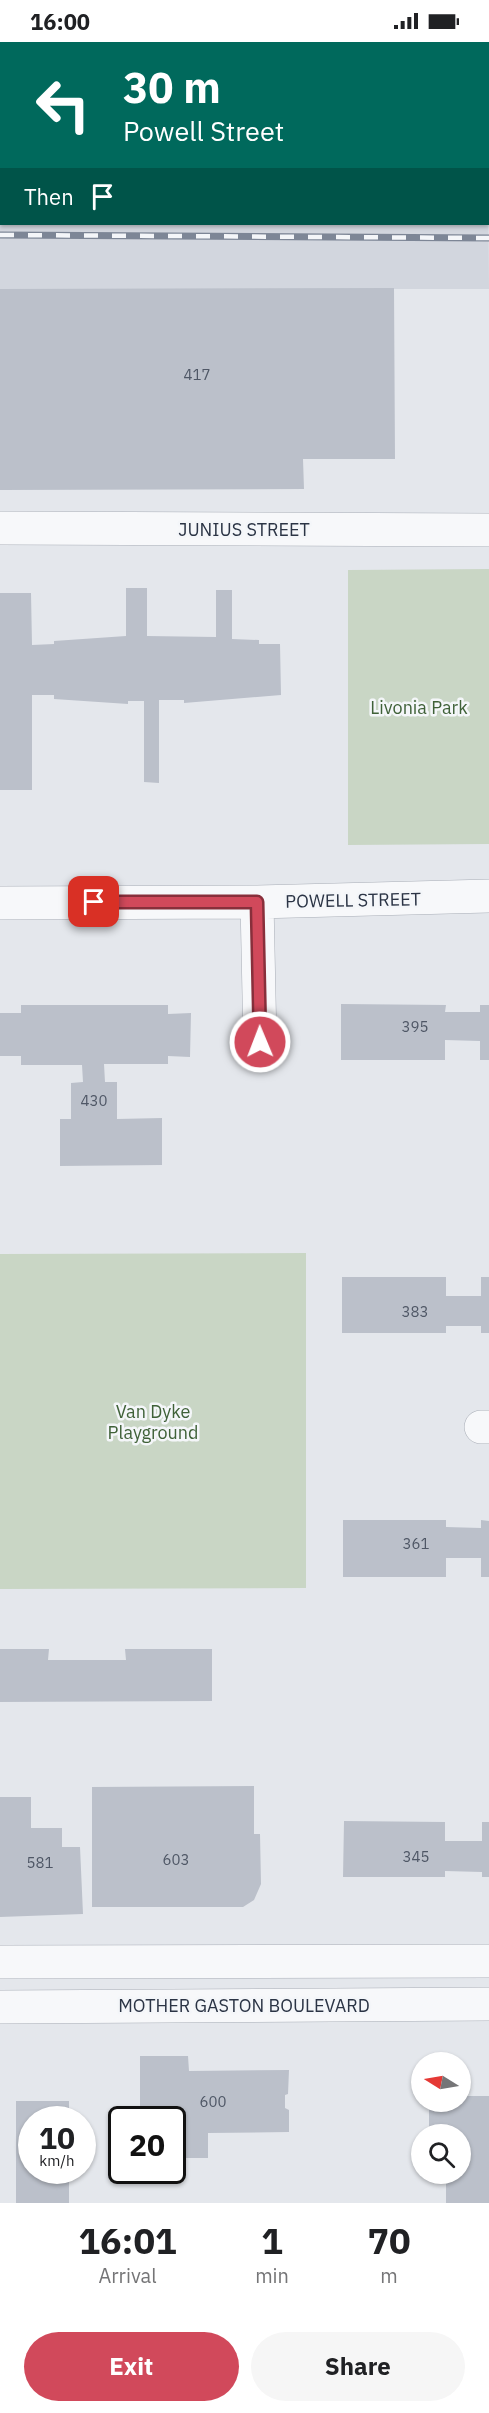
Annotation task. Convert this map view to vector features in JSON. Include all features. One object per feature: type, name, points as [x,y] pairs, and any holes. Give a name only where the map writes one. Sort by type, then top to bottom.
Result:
[{"type":"street","name":"JUNIUS STREET","points":[[0,528],[489,530]]},
{"type":"street","name":"POWELL STREET","points":[[0,903],[257,902],[489,896]]},
{"type":"street","points":[[257,902],[260,1042]]},
{"type":"street","points":[[0,1962],[489,1961]]},
{"type":"street","name":"MOTHER GASTON BOULEVARD","points":[[0,2007],[489,2004]]},
{"type":"shaded area","points":[[0,225],[489,225],[489,289],[0,289]]},
{"type":"green space","name":"Livonia Park","points":[[489,569],[489,844],[348,845],[348,570]]},
{"type":"green space","name":"Van Dyke Playground","points":[[306,1253],[306,1588],[0,1589],[0,1254]]},
{"type":"building","points":[[394,288],[395,459],[303,459],[304,489],[0,490],[0,289]]},
{"type":"building","points":[[126,588],[147,588],[147,636],[216,637],[216,590],[232,590],[232,639],[259,640],[259,644],[280,644],[281,695],[184,703],[184,700],[159,700],[159,783],[144,782],[144,701],[128,701],[128,704],[54,699],[54,695],[32,695],[32,790],[0,790],[0,593],[31,593],[32,645],[54,644],[54,641],[126,636]]},
{"type":"building","points":[[341,1004],[446,1005],[445,1012],[480,1012],[480,1005],[489,1005],[489,1060],[480,1060],[480,1041],[445,1040],[445,1060],[341,1060]]},
{"type":"building","points":[[21,1005],[168,1005],[168,1014],[191,1013],[190,1057],[168,1056],[168,1064],[104,1064],[105,1082],[117,1082],[117,1119],[162,1118],[162,1165],[60,1166],[60,1119],[71,1119],[71,1083],[83,1082],[82,1065],[21,1065],[21,1056],[0,1056],[0,1013],[21,1013]]},
{"type":"building","points":[[342,1277],[446,1277],[446,1296],[481,1296],[481,1277],[489,1277],[489,1333],[481,1333],[481,1326],[446,1326],[446,1333],[342,1333]]},
{"type":"building","points":[[343,1520],[446,1520],[446,1527],[481,1528],[481,1520],[489,1521],[489,1577],[481,1577],[481,1558],[446,1558],[446,1577],[343,1577]]},
{"type":"building","points":[[0,1649],[49,1649],[48,1660],[126,1660],[125,1649],[212,1649],[212,1701],[0,1702]]},
{"type":"building","points":[[254,1786],[254,1834],[260,1834],[261,1884],[254,1900],[243,1907],[92,1907],[92,1787]]},
{"type":"building","points":[[0,1797],[31,1797],[31,1828],[62,1828],[62,1847],[80,1847],[83,1914],[0,1917]]},
{"type":"building","points":[[344,1821],[445,1822],[445,1841],[482,1841],[482,1822],[489,1822],[489,1877],[482,1877],[482,1872],[445,1871],[445,1877],[343,1877]]},
{"type":"building","points":[[140,2056],[188,2056],[189,2071],[289,2070],[285,2108],[289,2110],[289,2132],[208,2133],[208,2158],[186,2158],[186,2106],[140,2106]]},
{"type":"building","points":[[471,2096],[489,2096],[489,2203],[446,2203],[446,2184],[471,2184],[471,2124],[429,2124],[429,2112],[471,2112]]},
{"type":"building","points":[[16,2101],[69,2101],[69,2106],[18,2106],[18,2184],[69,2184],[69,2203],[16,2203]]},
{"type":"railway","points":[[0,235],[489,238]]},
{"type":"route","points":[[94,902],[257,902],[260,1042]]}]
